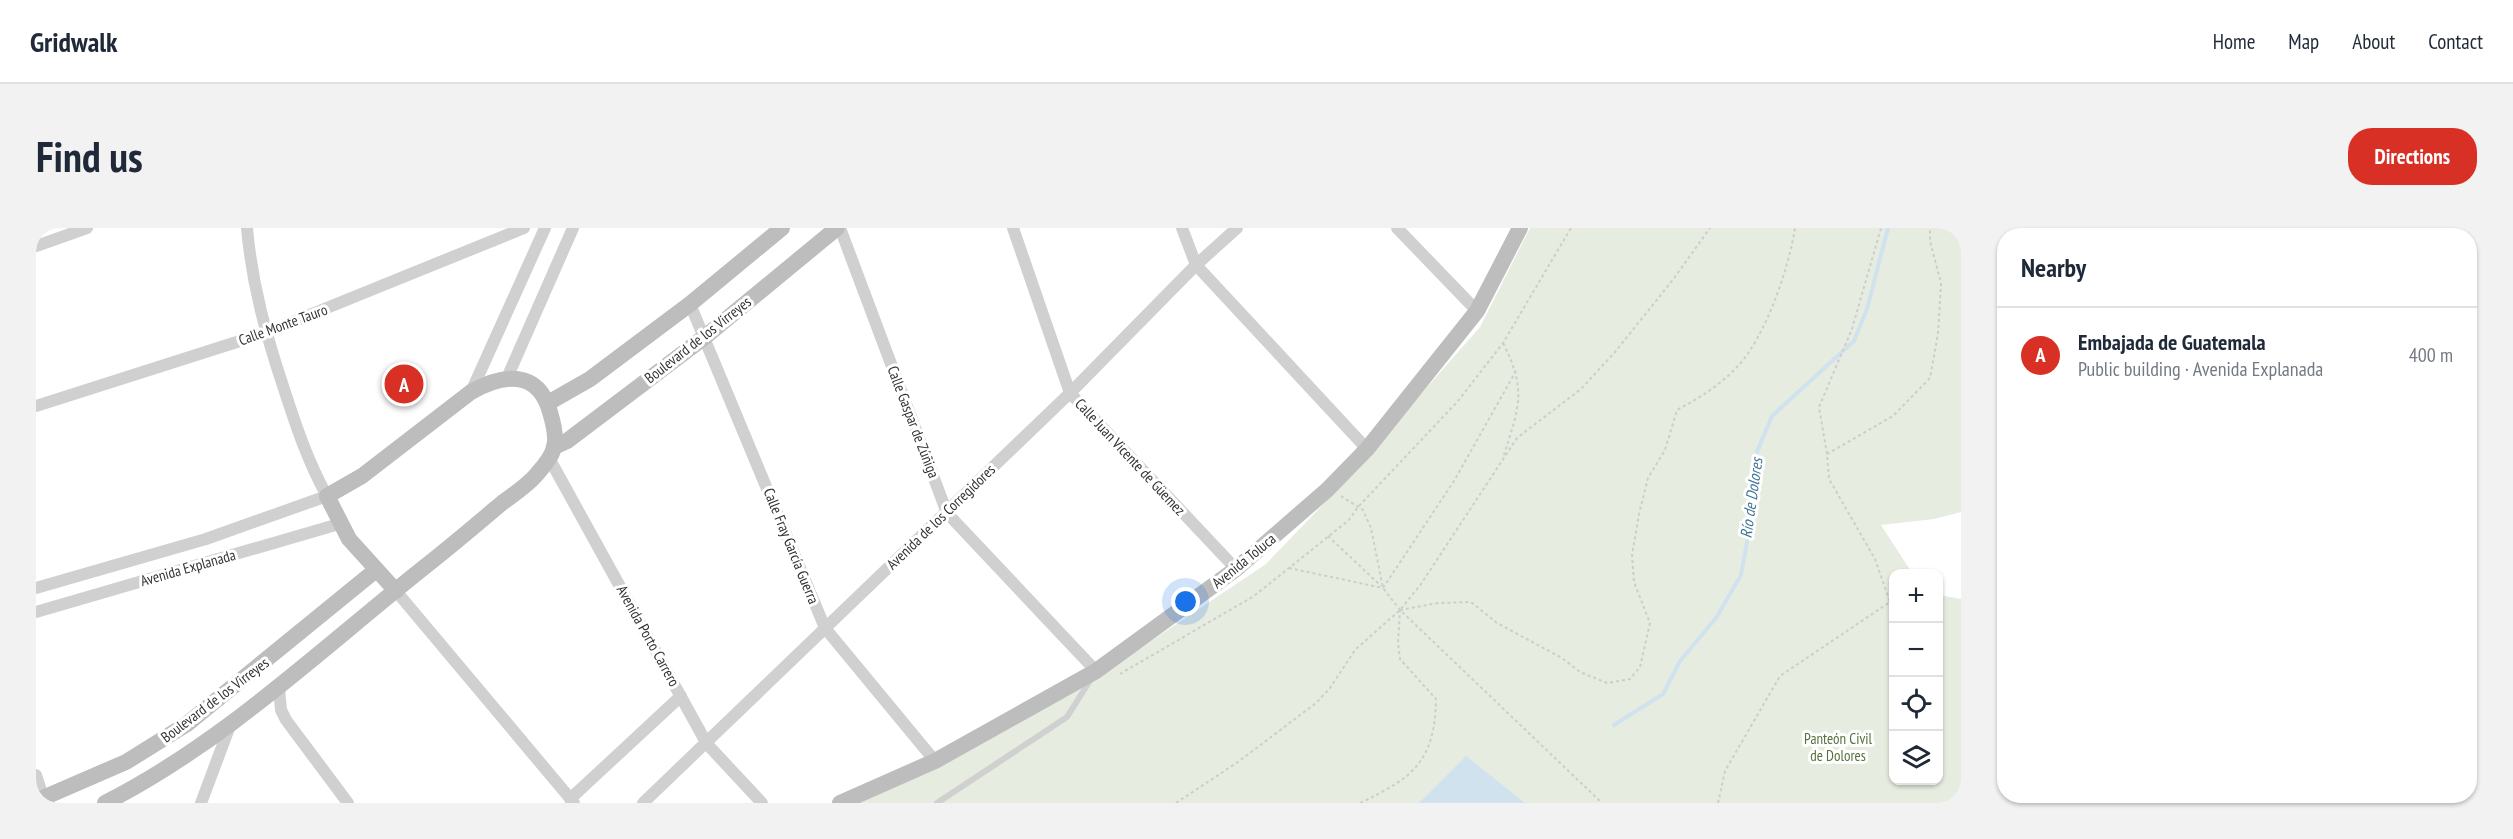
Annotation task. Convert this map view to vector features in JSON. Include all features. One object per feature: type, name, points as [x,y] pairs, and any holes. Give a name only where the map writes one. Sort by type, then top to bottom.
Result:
[{"type":"street","points":[[36,246],[87,228]]},
{"type":"street","points":[[247,228],[250,267],[265,333],[301,441],[339,524],[362,556],[396,591],[572,801],[681,696]]},
{"type":"street","name":"Calle Monte Tauro","points":[[36,406],[265,333],[524,228]]},
{"type":"street","points":[[471,392],[545,228]]},
{"type":"street","points":[[507,378],[573,228]]},
{"type":"street","points":[[548,403],[590,379],[690,304],[782,228]]},
{"type":"street","name":"Boulevard de los Virreyes","points":[[105,803],[173,765],[279,688],[536,476],[552,452],[706,336],[839,228]]},
{"type":"street","name":"Calle Gaspar de Zúñiga","points":[[839,228],[947,513],[1104,675]]},
{"type":"street","name":"Calle Juan Vicente de Güemez","points":[[1013,228],[1070,393],[1236,569]]},
{"type":"street","points":[[1182,228],[1196,265],[1367,449]]},
{"type":"street","name":"Avenida de los Corregidores","points":[[643,803],[947,513],[1196,265],[1237,228]]},
{"type":"street","points":[[1397,228],[1477,311]]},
{"type":"street","name":"Avenida Toluca","points":[[840,803],[935,761],[1104,675],[1236,569],[1327,490],[1367,449],[1477,311],[1520,228]]},
{"type":"street","name":"Calle Fray García Guerra","points":[[690,304],[706,336],[825,628],[935,761]]},
{"type":"street","points":[[327,496],[362,476],[471,392],[490,381],[507,378],[524,380],[539,388],[548,403],[553,422],[552,452]]},
{"type":"street","name":"Avenida Porto Carrero","points":[[552,452],[707,744],[762,803]]},
{"type":"street","name":"Avenida Explanada","points":[[36,588],[206,539],[327,496]]},
{"type":"street","name":"Avenida Explanada","points":[[36,612],[339,524]]},
{"type":"street","name":"Boulevard de los Virreyes","points":[[41,801],[126,762],[187,724],[376,570]]},
{"type":"street","points":[[279,688],[281,710],[286,720],[348,803]]},
{"type":"street","points":[[201,803],[231,723]]},
{"type":"street","points":[[36,775],[41,801]]},
{"type":"lane","points":[[937,803],[1067,717],[1104,675]]},
{"type":"path","points":[[1104,675],[1254,596],[1349,520],[1358,507],[1458,401],[1503,343],[1571,228]]},
{"type":"path","points":[[1176,803],[1238,762],[1316,703],[1330,688],[1355,650],[1400,610],[1421,584],[1517,438],[1581,389],[1615,352],[1672,281],[1710,228]]},
{"type":"path","points":[[1400,610],[1438,603],[1471,602],[1497,623],[1562,658],[1580,672],[1607,683],[1630,679],[1640,667],[1650,623],[1634,582],[1632,555],[1648,478],[1665,450],[1677,410],[1708,393],[1739,366],[1766,321],[1782,279],[1795,228]]},
{"type":"path","points":[[1718,803],[1725,771],[1780,676],[1890,602],[1875,559],[1829,479],[1819,407],[1849,336],[1881,228]]},
{"type":"path","points":[[1827,454],[1893,416],[1930,378],[1938,334],[1941,283],[1930,241],[1930,228]]},
{"type":"path","points":[[1503,343],[1516,371],[1520,399],[1503,460]]},
{"type":"path","points":[[1383,588],[1454,481],[1516,371]]},
{"type":"path","points":[[1327,490],[1363,510],[1371,528],[1383,588]]},
{"type":"path","points":[[1328,536],[1383,588],[1400,610],[1602,803]]},
{"type":"path","points":[[1289,568],[1383,588]]},
{"type":"path","points":[[1360,803],[1408,777],[1427,754],[1436,715],[1436,699],[1400,659],[1398,643],[1400,610]]},
{"type":"green space","name":"Panteón Civil de Dolores","points":[[1530,228],[1961,228],[1961,512],[1934,519],[1881,525],[1909,569],[1889,569],[1889,785],[1943,785],[1943,596],[1961,599],[1961,803],[852,803],[1102,674],[1266,564],[1335,492],[1480,327]]},
{"type":"water","points":[[1466,756],[1525,803],[1419,803]]},
{"type":"waterway","name":"Río de Dolores","points":[[1614,725],[1663,694],[1680,661],[1716,618],[1741,575],[1748,537],[1754,459],[1772,416],[1854,341],[1867,309],[1888,228]]},
{"type":"place","name":"Embajada de Guatemala","points":[[404,384]]}]
